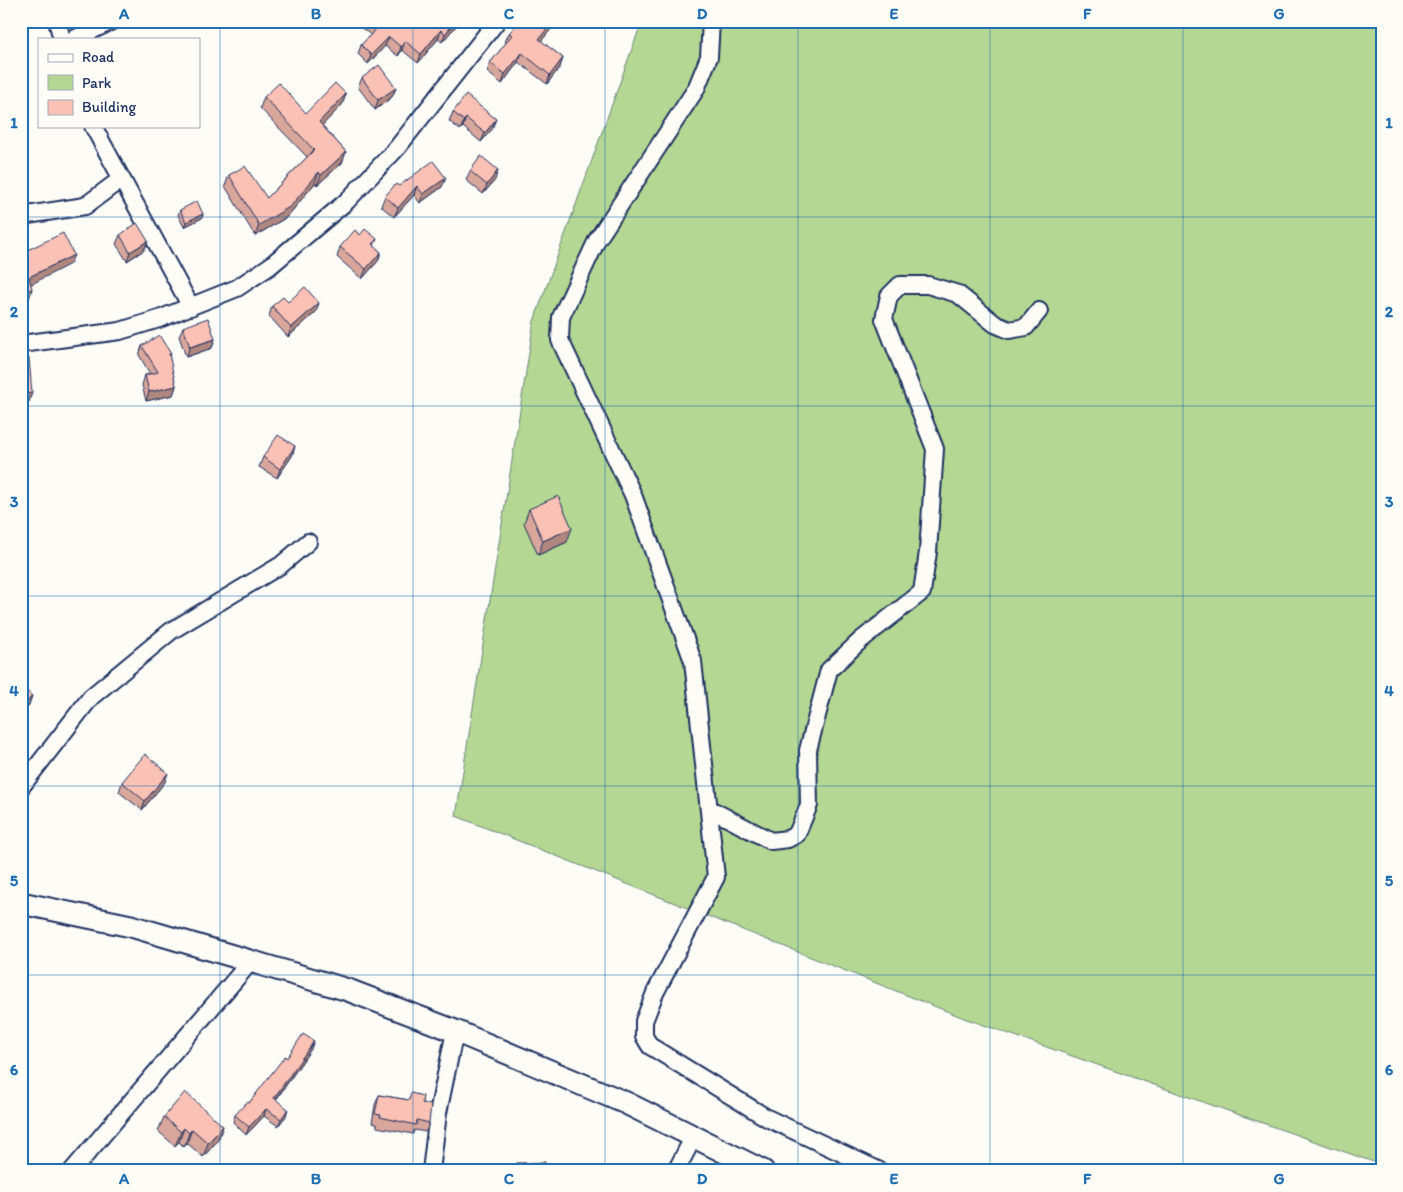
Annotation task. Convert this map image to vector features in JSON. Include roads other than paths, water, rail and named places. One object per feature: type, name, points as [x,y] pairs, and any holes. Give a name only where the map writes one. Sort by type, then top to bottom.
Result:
[{"type":"main road","points":[[21,902],[131,926],[348,990],[455,1030],[626,1103],[763,1171]]},
{"type":"street","points":[[57,21],[62,38]]},
{"type":"street","points":[[76,38],[112,21]]},
{"type":"street","points":[[21,344],[120,331],[191,307],[238,288],[270,266],[347,201],[430,109],[497,21]]},
{"type":"street","points":[[711,21],[709,57],[696,88],[597,240],[561,317],[560,340],[633,495],[692,661],[710,809],[716,877],[655,993],[644,1022],[644,1036],[650,1046],[766,1118],[880,1171]]},
{"type":"street","points":[[94,128],[161,248],[191,307]]},
{"type":"street","points":[[21,216],[85,206],[121,179]]},
{"type":"street","points":[[710,809],[771,841],[788,839],[797,834],[809,806],[808,750],[829,670],[861,640],[922,592],[928,552],[935,449],[884,319],[889,296],[900,285],[928,285],[958,294],[996,324],[1009,330],[1026,327],[1039,311]]},
{"type":"street","points":[[21,788],[91,697],[171,631],[281,566],[308,542]]},
{"type":"street","points":[[72,1171],[251,961]]},
{"type":"street","points":[[431,1171],[438,1113],[455,1030]]},
{"type":"street","points":[[676,1171],[694,1136]]}]
